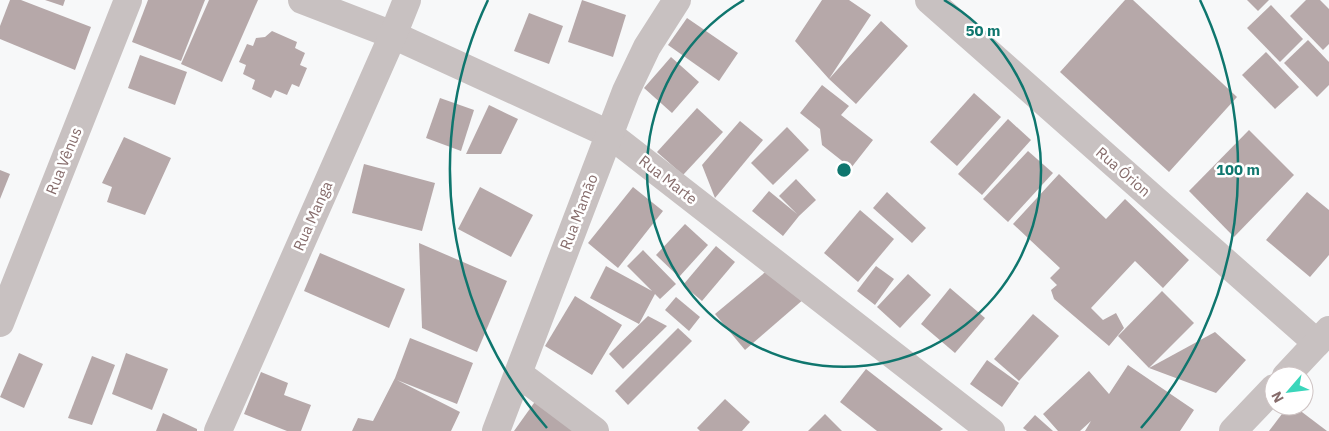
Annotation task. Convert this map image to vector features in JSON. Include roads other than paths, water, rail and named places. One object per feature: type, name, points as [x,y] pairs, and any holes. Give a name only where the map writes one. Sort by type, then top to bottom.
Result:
[{"type":"street","name":"Rua Vênus","points":[[0,323],[128,0]]},
{"type":"street","name":"Rua Marte","points":[[302,0],[393,35],[609,134],[991,431]]},
{"type":"street","name":"Rua Manga","points":[[218,431],[407,0]]},
{"type":"street","name":"Rua Mamão","points":[[496,431],[626,90],[647,47],[677,0]]},
{"type":"street","name":"Rua Órion","points":[[929,0],[1323,336]]},
{"type":"street","points":[[1295,366],[1323,336]]},
{"type":"street","points":[[519,374],[595,431]]},
{"type":"street","points":[[1234,431],[1264,399]]}]
